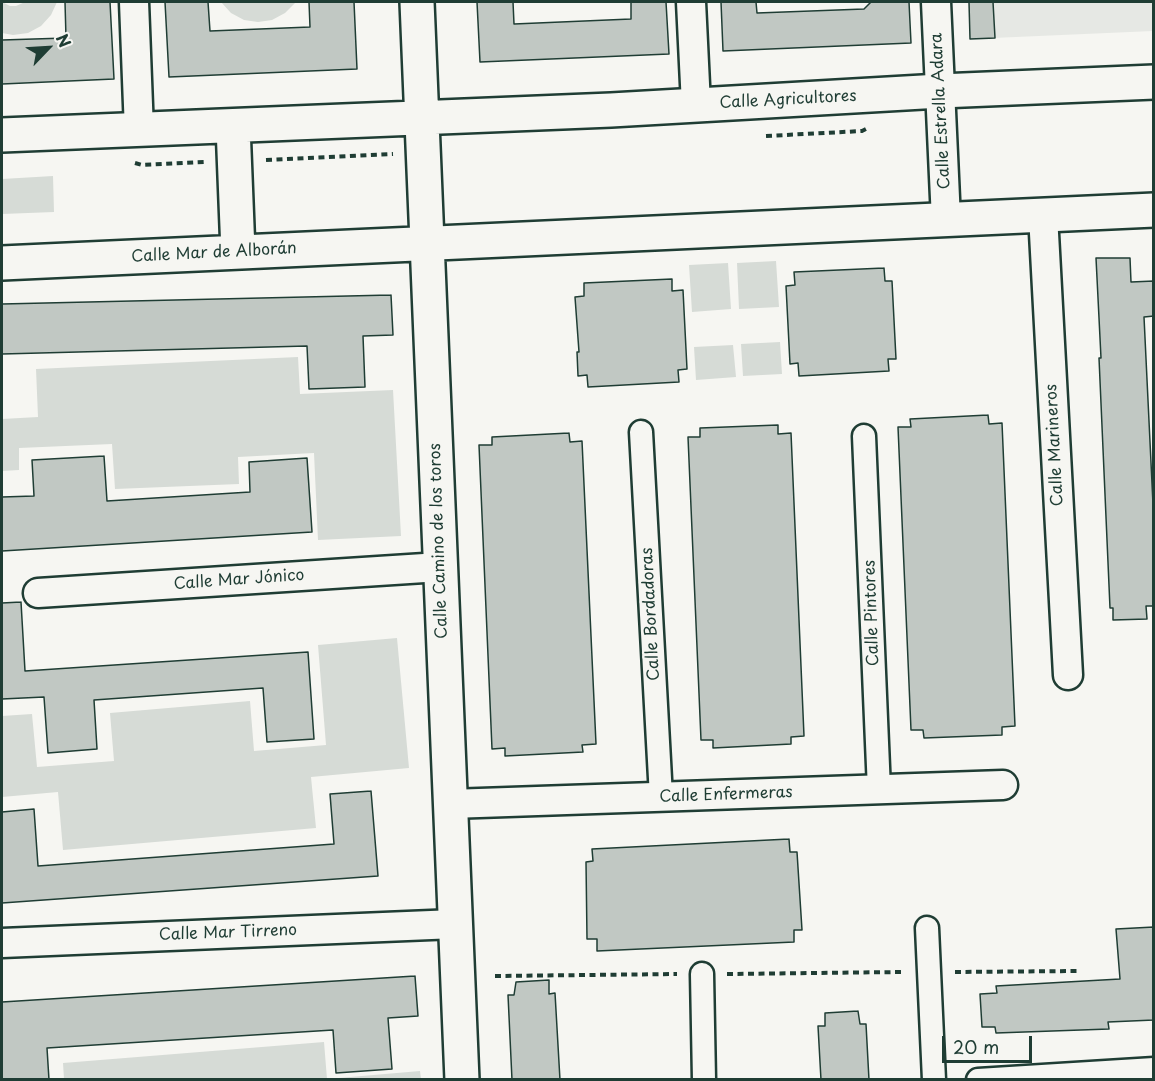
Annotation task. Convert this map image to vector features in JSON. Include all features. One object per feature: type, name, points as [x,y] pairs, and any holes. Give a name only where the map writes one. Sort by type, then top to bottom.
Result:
[{"type":"street","points":[[134,2],[139,131]]},
{"type":"street","name":"Calle Camino de los toros","points":[[417,2],[462,1080]]},
{"type":"street","points":[[691,2],[696,105]]},
{"type":"street","name":"Calle Estrella Adara","points":[[936,2],[946,220]]},
{"type":"street","name":"Calle Agricultores","points":[[422,118],[1154,82]]},
{"type":"street","points":[[2,135],[422,118]]},
{"type":"street","points":[[233,126],[238,252]]},
{"type":"street","points":[[427,243],[1154,210]]},
{"type":"street","name":"Calle Marineros","points":[[1042,215],[1068,675]]},
{"type":"street","name":"Calle Mar de Alborán","points":[[2,263],[427,243]]},
{"type":"street","name":"Calle Bordadoras","points":[[641,432],[661,797]]},
{"type":"street","name":"Calle Pintores","points":[[864,436],[879,790]]},
{"type":"street","name":"Calle Mar Jónico","points":[[38,592],[440,567]]},
{"type":"street","name":"Calle Enfermeras","points":[[450,804],[1003,786]]},
{"type":"street","name":"Calle Mar Tirreno","points":[[2,943],[455,924]]},
{"type":"street","points":[[927,928],[934,1080]]},
{"type":"street","points":[[702,974],[704,1080]]},
{"type":"street","points":[[978,1080],[1154,1069]]},
{"type":"path","points":[[495,976],[1080,971]]},
{"type":"shaded area","points":[[2,2],[16,6],[25,2],[57,2],[51,15],[41,26],[28,33],[13,35],[2,33]]},
{"type":"shaded area","points":[[221,2],[296,2],[285,13],[272,20],[258,22],[244,20],[231,13]]},
{"type":"shaded area","points":[[968,2],[1153,2],[1153,31],[970,39]]},
{"type":"shaded area","points":[[53,176],[54,212],[2,214],[2,179]]},
{"type":"shaded area","points":[[776,261],[779,307],[739,309],[737,263]]},
{"type":"shaded area","points":[[728,263],[731,309],[692,312],[689,265]]},
{"type":"shaded area","points":[[780,342],[782,374],[743,376],[741,344]]},
{"type":"shaded area","points":[[733,345],[736,377],[696,380],[694,347]]},
{"type":"shaded area","points":[[298,357],[300,394],[393,390],[401,536],[318,540],[314,453],[238,457],[239,484],[115,489],[112,444],[19,448],[19,470],[2,471],[2,419],[38,417],[36,369]]},
{"type":"shaded area","points":[[397,638],[409,768],[311,777],[316,828],[63,850],[58,792],[2,797],[2,716],[32,714],[37,767],[114,761],[110,713],[250,701],[254,751],[326,745],[318,645]]},
{"type":"shaded area","points":[[324,1042],[327,1079],[64,1079],[63,1063]]},
{"type":"shaded area","points":[[420,1071],[421,1079],[327,1079]]},
{"type":"building","points":[[65,2],[110,2],[114,79],[2,84],[2,40],[66,38]]},
{"type":"building","points":[[165,2],[208,2],[210,31],[310,27],[309,2],[354,2],[357,69],[169,77]]},
{"type":"building","points":[[477,2],[513,2],[514,24],[631,19],[631,2],[666,2],[669,54],[480,62]]},
{"type":"building","points":[[721,2],[756,2],[757,13],[864,9],[871,2],[909,2],[911,43],[723,51]]},
{"type":"building","points":[[969,2],[993,2],[995,38],[970,39]]},
{"type":"building","points":[[1096,258],[1130,258],[1131,282],[1154,281],[1154,316],[1144,317],[1154,525],[1154,606],[1146,606],[1147,619],[1113,620],[1113,608],[1110,608]]},
{"type":"building","points":[[884,268],[885,281],[892,281],[896,359],[888,359],[889,371],[799,376],[798,363],[790,364],[786,286],[795,285],[794,272]]},
{"type":"building","points":[[672,279],[672,291],[683,290],[687,369],[678,370],[679,382],[588,387],[587,375],[578,376],[577,352],[579,352],[575,297],[584,296],[584,283]]},
{"type":"building","points":[[391,295],[393,335],[363,336],[365,387],[309,389],[307,346],[2,354],[2,304]]},
{"type":"building","points":[[988,415],[989,424],[1002,423],[1015,726],[1002,727],[1002,735],[924,738],[923,730],[911,730],[898,427],[911,427],[910,419]]},
{"type":"building","points":[[778,425],[778,434],[791,433],[804,736],[791,737],[791,744],[713,748],[713,740],[701,740],[688,437],[700,437],[700,428]]},
{"type":"building","points":[[569,433],[570,442],[582,441],[596,744],[582,745],[583,752],[505,756],[505,748],[492,749],[479,445],[492,445],[492,437]]},
{"type":"building","points":[[104,456],[107,501],[250,492],[249,462],[307,458],[312,532],[2,551],[2,497],[34,496],[32,460]]},
{"type":"building","points":[[21,602],[25,671],[308,652],[314,739],[267,742],[263,688],[94,700],[97,749],[48,753],[44,697],[2,699],[2,603]]},
{"type":"building","points":[[371,791],[378,876],[2,903],[2,812],[34,809],[38,866],[334,844],[330,794]]},
{"type":"building","points":[[789,839],[790,852],[797,852],[802,930],[794,930],[794,942],[597,951],[597,939],[587,939],[586,862],[593,861],[592,849]]},
{"type":"building","points":[[1154,927],[1154,1020],[1108,1022],[1109,1029],[996,1033],[995,1027],[982,1027],[980,994],[997,993],[996,986],[1120,979],[1116,929]]},
{"type":"building","points":[[415,976],[418,1016],[388,1018],[392,1069],[336,1073],[333,1030],[47,1048],[49,1080],[2,1080],[2,1002]]},
{"type":"building","points":[[549,980],[549,994],[555,993],[560,1080],[512,1080],[508,995],[514,995],[516,982]]},
{"type":"building","points":[[858,1011],[860,1024],[866,1024],[869,1080],[821,1080],[818,1026],[825,1026],[825,1013]]}]
